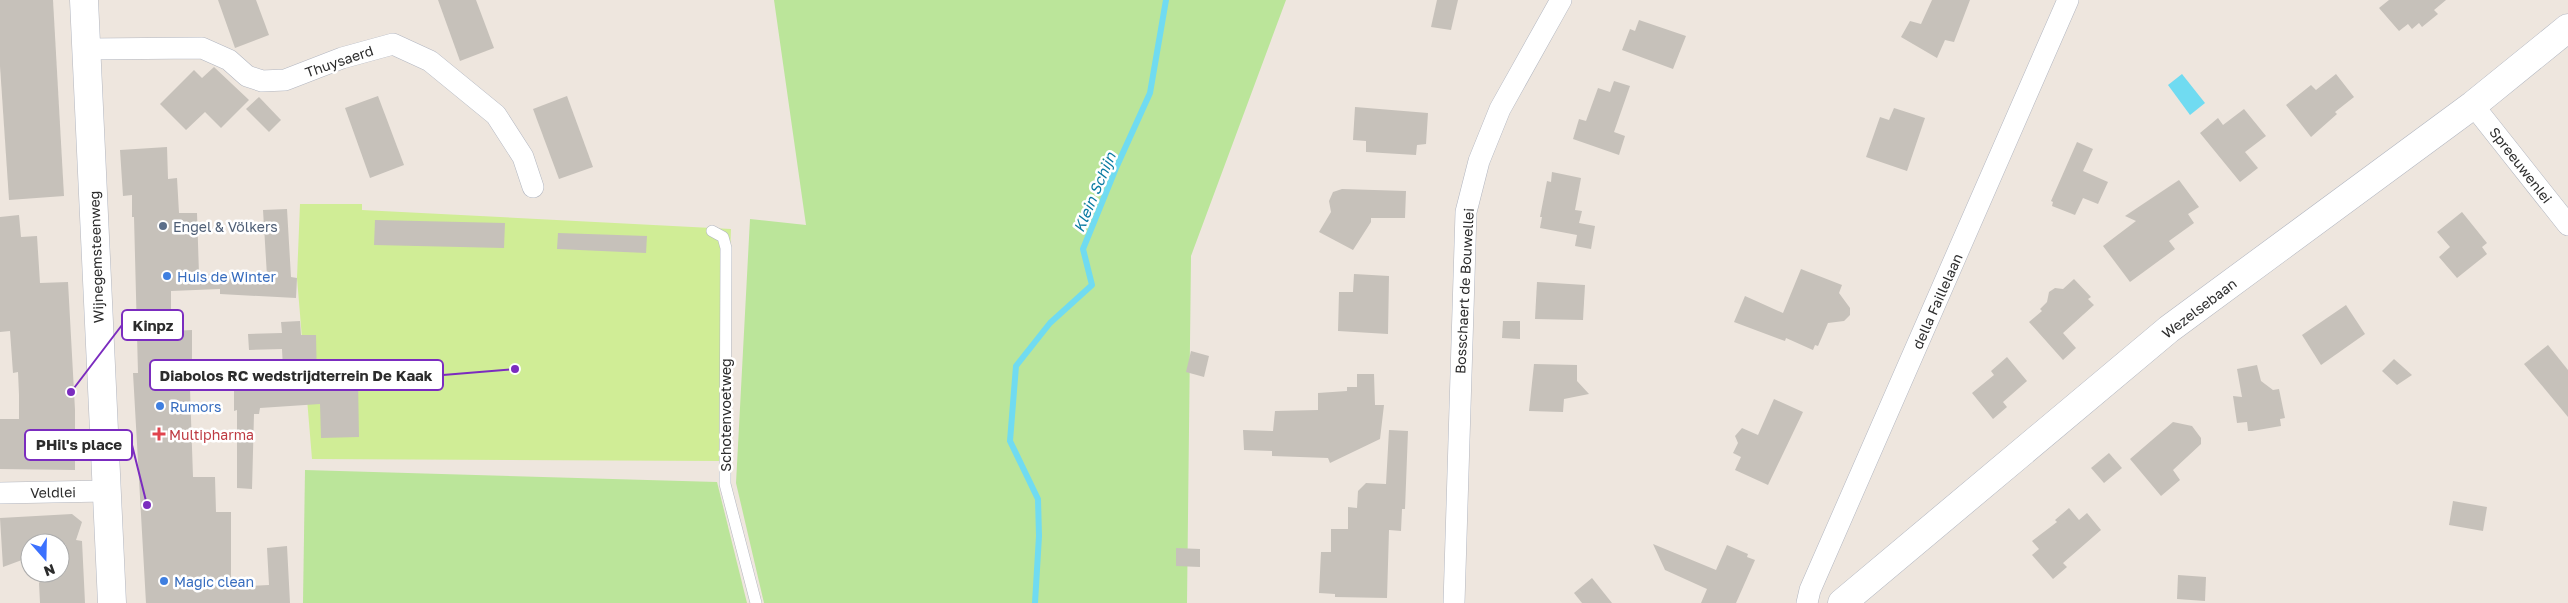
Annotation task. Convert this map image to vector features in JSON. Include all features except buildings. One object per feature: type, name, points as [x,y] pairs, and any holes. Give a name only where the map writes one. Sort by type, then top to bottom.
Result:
[{"type":"street","name":"Wijnegemsteenweg","points":[[84,0],[112,603]]},
{"type":"street","name":"Bosschaert de Bouwellei","points":[[1454,603],[1466,212],[1479,161],[1500,109],[1561,0]]},
{"type":"street","name":"della Faillelaan","points":[[1807,603],[1810,590],[2068,0]]},
{"type":"street","name":"Wezelsebaan","points":[[1842,603],[2169,329],[2473,105],[2568,28]]},
{"type":"street","name":"Thuysaerd","points":[[87,49],[202,48],[229,60],[247,76],[262,80],[285,80],[342,58],[393,44],[430,61],[496,115],[523,158],[533,187]]},
{"type":"street","name":"Spreeuwenlei","points":[[2473,105],[2568,225]]},
{"type":"street","name":"Veldlei","points":[[0,493],[106,491]]},
{"type":"lane","name":"Schotenvoetweg","points":[[712,231],[723,237],[726,248],[725,484],[756,603]]},
{"type":"green space","points":[[774,0],[1286,0],[1191,256],[1187,603],[764,603],[736,483],[750,219],[806,225]]},
{"type":"green space","points":[[300,204],[362,204],[362,210],[731,229],[722,461],[312,459],[297,278]]},
{"type":"green space","points":[[305,470],[717,482],[747,603],[303,603]]},
{"type":"water","points":[[2182,74],[2205,103],[2190,115],[2168,85]]},
{"type":"waterway","name":"Klein Schijn","points":[[1035,603],[1039,536],[1038,499],[1010,441],[1016,366],[1050,323],[1092,285],[1083,249],[1116,168],[1150,93],[1166,0]]},
{"type":"place","name":"Engel & Völkers","points":[[163,226]]},
{"type":"place","name":"Huis de Winter","points":[[167,276]]},
{"type":"place","name":"Diabolos RC wedstrijdterrein De Kaak","points":[[515,369]]},
{"type":"place","name":"Kinpz","points":[[71,392]]},
{"type":"place","name":"Rumors","points":[[160,406]]},
{"type":"place","name":"Multipharma","points":[[159,434]]},
{"type":"place","name":"PHil's place","points":[[147,505]]},
{"type":"place","name":"Magic clean","points":[[164,581]]}]
